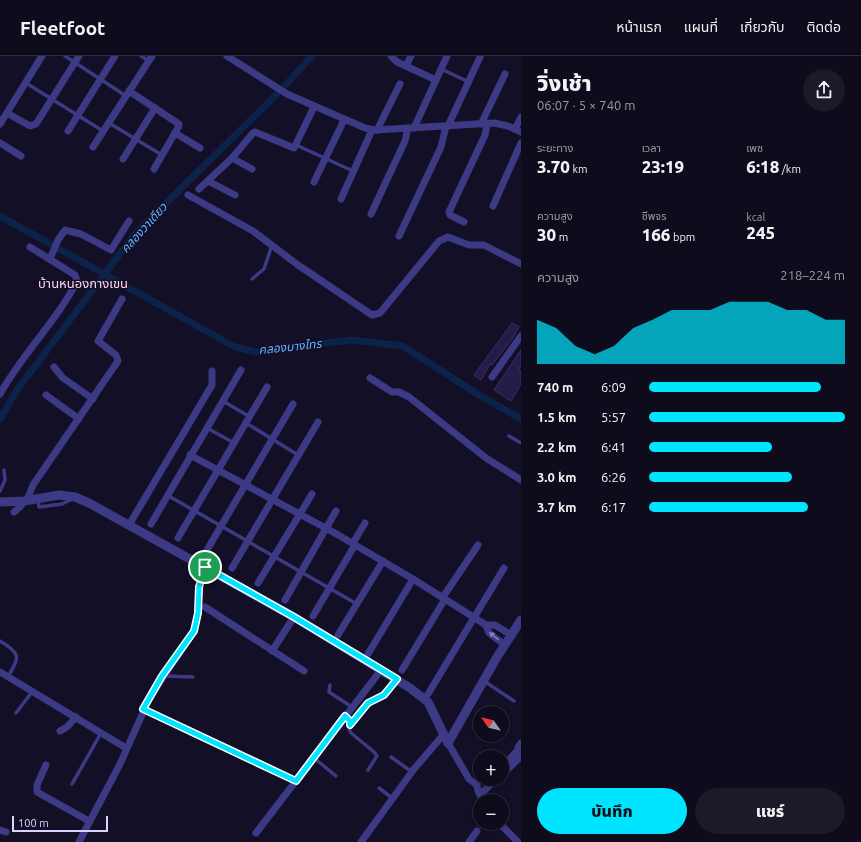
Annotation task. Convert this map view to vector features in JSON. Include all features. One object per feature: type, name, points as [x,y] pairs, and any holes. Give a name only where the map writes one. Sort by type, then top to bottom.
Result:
[{"type":"street","points":[[0,124],[42,56]]},
{"type":"street","points":[[68,131],[115,56]]},
{"type":"street","points":[[227,56],[287,94],[344,120],[375,130],[501,124],[518,131],[521,117]]},
{"type":"street","points":[[391,56],[396,62],[436,80]]},
{"type":"street","points":[[406,66],[411,56]]},
{"type":"street","points":[[371,214],[411,128],[447,56]]},
{"type":"street","points":[[399,236],[441,147],[447,126],[480,57]]},
{"type":"street","points":[[94,147],[150,58]]},
{"type":"street","points":[[7,113],[30,126],[33,126],[77,59]]},
{"type":"street","points":[[464,222],[450,215],[448,212],[482,140],[484,124],[506,74]]},
{"type":"street","points":[[341,198],[353,171],[400,84]]},
{"type":"street","points":[[128,94],[176,121],[179,126],[154,169]]},
{"type":"street","points":[[199,189],[232,158],[246,140],[255,132],[294,148],[314,107]]},
{"type":"street","points":[[123,159],[155,108]]},
{"type":"street","points":[[314,182],[344,120]]},
{"type":"street","points":[[175,134],[200,148]]},
{"type":"street","points":[[0,143],[21,156]]},
{"type":"street","points":[[493,206],[521,143]]},
{"type":"street","points":[[232,158],[252,169]]},
{"type":"street","points":[[208,181],[235,195]]},
{"type":"street","points":[[188,195],[247,228],[372,315],[380,313],[439,241],[445,237],[452,238],[469,245],[484,245],[521,264]]},
{"type":"street","points":[[51,256],[62,232],[68,230],[81,234],[111,250],[130,221]]},
{"type":"street","points":[[0,394],[29,350],[62,306],[77,281],[75,275],[51,256],[30,246]]},
{"type":"street","points":[[14,512],[25,501],[32,485],[118,361],[116,355],[98,342],[122,299]]},
{"type":"street","points":[[492,377],[521,336]]},
{"type":"street","points":[[54,367],[63,378],[93,399]]},
{"type":"street","points":[[151,524],[240,370]]},
{"type":"street","points":[[129,525],[212,385],[212,371]]},
{"type":"street","points":[[370,378],[392,392],[404,394],[486,458],[521,480]]},
{"type":"street","points":[[178,538],[267,387]]},
{"type":"street","points":[[46,395],[79,419]]},
{"type":"street","points":[[204,555],[293,404]]},
{"type":"street","points":[[232,568],[318,422]]},
{"type":"street","points":[[190,455],[354,544],[414,579],[486,625],[495,625],[511,635]]},
{"type":"street","points":[[258,583],[312,494]]},
{"type":"street","points":[[0,502],[25,501],[59,495],[75,497],[129,525],[294,617],[397,679],[428,702],[448,743],[469,780],[477,785],[479,793],[487,786]]},
{"type":"street","points":[[285,600],[336,511]]},
{"type":"street","points":[[313,616],[330,588],[364,524]]},
{"type":"street","points":[[402,670],[444,598],[478,545]]},
{"type":"street","points":[[338,635],[382,561]]},
{"type":"street","points":[[79,842],[126,748],[143,709],[162,676],[194,631],[198,613],[199,587],[205,567]]},
{"type":"street","points":[[428,694],[473,617],[504,568]]},
{"type":"street","points":[[368,654],[414,579]]},
{"type":"street","points":[[205,607],[304,671]]},
{"type":"street","points":[[272,651],[294,617]]},
{"type":"street","points":[[448,743],[521,620]]},
{"type":"street","points":[[486,625],[489,634],[505,645]]},
{"type":"street","points":[[256,833],[381,670]]},
{"type":"street","points":[[0,672],[126,748]]},
{"type":"street","points":[[143,709],[296,781]]},
{"type":"street","points":[[60,731],[67,727],[76,717]]},
{"type":"street","points":[[361,842],[412,772],[444,734]]},
{"type":"street","points":[[509,760],[520,750]]},
{"type":"street","points":[[509,765],[520,750]]},
{"type":"street","points":[[46,765],[37,785],[37,792],[89,821]]},
{"type":"street","points":[[506,830],[518,842]]},
{"type":"street","points":[[469,842],[477,831]]},
{"type":"lane","points":[[65,56],[77,59],[100,80],[128,94]]},
{"type":"lane","points":[[142,56],[150,58]]},
{"type":"lane","points":[[441,69],[469,82]]},
{"type":"lane","points":[[26,83],[104,132]]},
{"type":"lane","points":[[109,123],[162,156]]},
{"type":"lane","points":[[296,145],[353,171]]},
{"type":"lane","points":[[252,279],[264,269],[272,245]]},
{"type":"lane","points":[[223,401],[272,440],[298,455]]},
{"type":"lane","points":[[207,428],[234,443]]},
{"type":"lane","points":[[509,436],[521,443]]},
{"type":"lane","points":[[0,491],[5,480],[4,470]]},
{"type":"lane","points":[[167,495],[357,604]]},
{"type":"lane","points":[[0,641],[12,648],[18,656],[8,677]]},
{"type":"lane","points":[[162,676],[193,678]]},
{"type":"lane","points":[[350,725],[368,703],[384,695],[397,679]]},
{"type":"lane","points":[[484,681],[514,701]]},
{"type":"lane","points":[[330,685],[329,692],[353,708]]},
{"type":"lane","points":[[16,713],[32,692]]},
{"type":"lane","points":[[345,716],[350,721],[349,729],[352,733],[377,756],[368,770]]},
{"type":"lane","points":[[72,784],[101,733]]},
{"type":"lane","points":[[391,757],[412,772]]},
{"type":"lane","points":[[314,758],[336,776]]},
{"type":"lane","points":[[379,788],[393,799]]},
{"type":"building","points":[[512,323],[519,327],[512,339],[492,365],[490,364],[481,380],[474,375]]},
{"type":"building","points":[[521,350],[521,365],[519,369],[521,371],[521,384],[511,401],[494,390]]},
{"type":"waterway","name":"คลองวาเดียว","points":[[0,419],[17,390],[135,234],[282,89],[312,56]]},
{"type":"waterway","name":"คลองบางไทร","points":[[0,216],[235,347],[257,352],[351,340],[403,346],[479,395],[521,419]]},
{"type":"district","name":"บ้านหนองกางเขน","points":[[83,283]]},
{"type":"route","points":[[205,567],[337,642],[397,679],[384,695],[368,703],[350,725],[350,721],[345,716],[296,781],[143,709],[162,676],[194,631],[198,613],[199,587],[205,567]]}]
